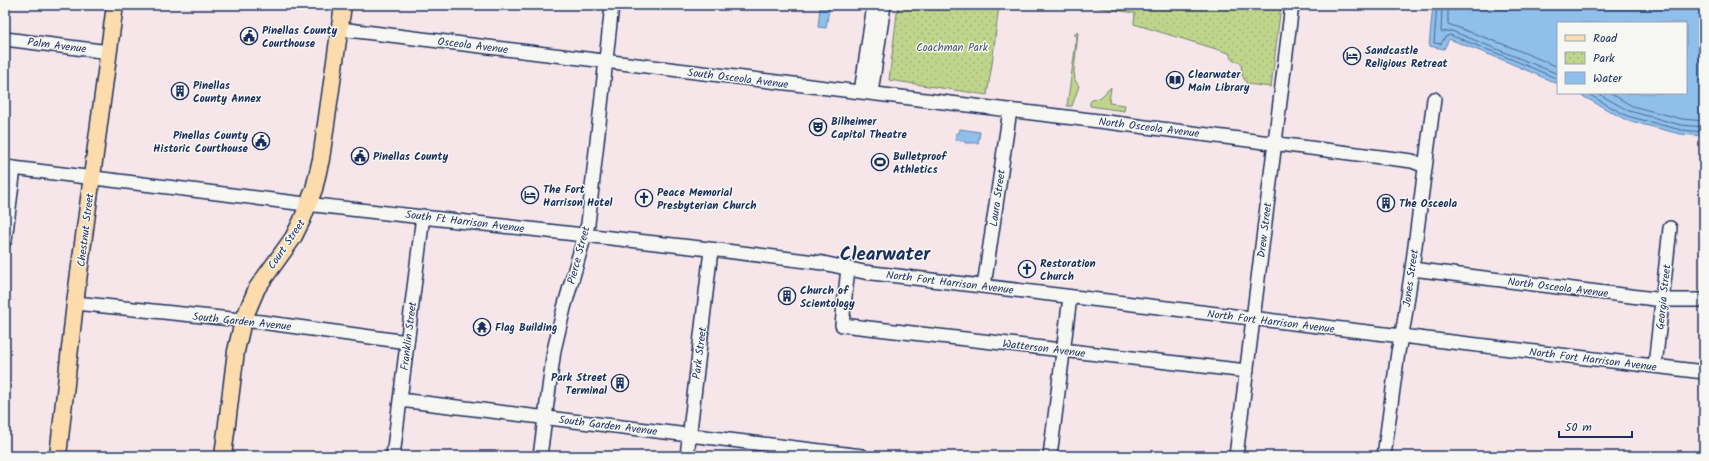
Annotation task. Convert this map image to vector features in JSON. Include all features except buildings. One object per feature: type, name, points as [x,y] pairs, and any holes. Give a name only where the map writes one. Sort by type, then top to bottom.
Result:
[{"type":"main road","name":"Chestnut Street","points":[[58,456],[75,303],[115,5]]},
{"type":"main road","name":"Court Street","points":[[223,456],[236,351],[243,321],[257,288],[293,238],[309,204],[320,159],[343,5]]},
{"type":"street","name":"Pierce Street","points":[[540,456],[549,376],[559,326],[586,235],[612,5]]},
{"type":"street","points":[[866,93],[874,5]]},
{"type":"street","points":[[866,93],[884,5]]},
{"type":"street","name":"Drew Street","points":[[1236,456],[1292,5]]},
{"type":"street","name":"Osceola Avenue","points":[[340,29],[606,61]]},
{"type":"street","name":"Palm Avenue","points":[[5,39],[109,52]]},
{"type":"street","name":"South Osceola Avenue","points":[[606,61],[866,93]]},
{"type":"street","name":"North Osceola Avenue","points":[[866,93],[1275,143],[1412,161],[1425,166]]},
{"type":"street","name":"Jones Street","points":[[1384,456],[1398,352],[1412,269],[1434,99]]},
{"type":"street","name":"Laura Street","points":[[984,286],[1010,110]]},
{"type":"street","points":[[5,240],[10,168]]},
{"type":"street","name":"South Ft Harrison Avenue","points":[[10,168],[309,204],[586,235],[844,267]]},
{"type":"street","name":"Franklin Street","points":[[393,456],[423,216]]},
{"type":"street","name":"Georgia Street","points":[[1655,366],[1670,228]]},
{"type":"street","name":"Park Street","points":[[686,456],[711,250]]},
{"type":"street","name":"North Fort Harrison Avenue","points":[[844,267],[1070,297],[1704,372]]},
{"type":"street","name":"Watterson Avenue","points":[[844,267],[842,325],[1247,371]]},
{"type":"street","name":"North Osceola Avenue","points":[[1412,269],[1663,300],[1704,300]]},
{"type":"street","points":[[1050,456],[1070,297]]},
{"type":"street","name":"South Garden Avenue","points":[[75,303],[243,321],[407,342]]},
{"type":"street","name":"South Garden Avenue","points":[[400,400],[689,435],[821,454],[862,456]]},
{"type":"green space","name":"Coachman Park","points":[[898,5],[999,5],[987,95],[889,80]]},
{"type":"green space","points":[[1080,5],[1281,5],[1271,87],[1247,84],[1242,75],[1241,63],[1232,59],[1229,53],[1134,24],[1135,13]]},
{"type":"green space","points":[[1077,32],[1078,33],[1074,71],[1075,80],[1079,86],[1072,106],[1067,106],[1077,35],[1074,35]]},
{"type":"green space","points":[[1111,87],[1109,103],[1125,105],[1124,111],[1090,106],[1090,102],[1092,100],[1101,97]]},
{"type":"water","points":[[1433,5],[1704,5],[1704,136],[1680,134],[1626,120],[1579,94],[1687,94],[1687,22],[1557,22],[1557,84],[1449,39],[1444,49],[1429,46]]},
{"type":"water","points":[[820,7],[829,9],[826,28],[818,27]]},
{"type":"water","points":[[960,129],[980,132],[978,143],[965,143],[965,141],[955,140],[956,133],[959,133]]},
{"type":"place","name":"Pinellas County Courthouse","points":[[249,36]]},
{"type":"place","name":"Sandcastle Religious Retreat","points":[[1352,56]]},
{"type":"place","name":"Clearwater Main Library","points":[[1175,80]]},
{"type":"place","name":"Pinellas County Annex","points":[[180,91]]},
{"type":"place","name":"Bilheimer Capitol Theatre","points":[[818,127]]},
{"type":"place","name":"Pinellas County Historic Courthouse","points":[[261,141]]},
{"type":"place","name":"Pinellas County","points":[[360,156]]},
{"type":"place","name":"Bulletproof Athletics","points":[[880,162]]},
{"type":"place","name":"The Fort Harrison Hotel","points":[[530,195]]},
{"type":"place","name":"Peace Memorial Presbyterian Church","points":[[644,198]]},
{"type":"place","name":"The Osceola","points":[[1386,203]]},
{"type":"place","name":"Restoration Church","points":[[1027,269]]},
{"type":"place","name":"Church of Scientology","points":[[787,296]]},
{"type":"place","name":"Flag Building","points":[[482,327]]},
{"type":"place","name":"Park Street Terminal","points":[[620,383]]},
{"type":"district","name":"Clearwater","points":[[885,253]]}]
